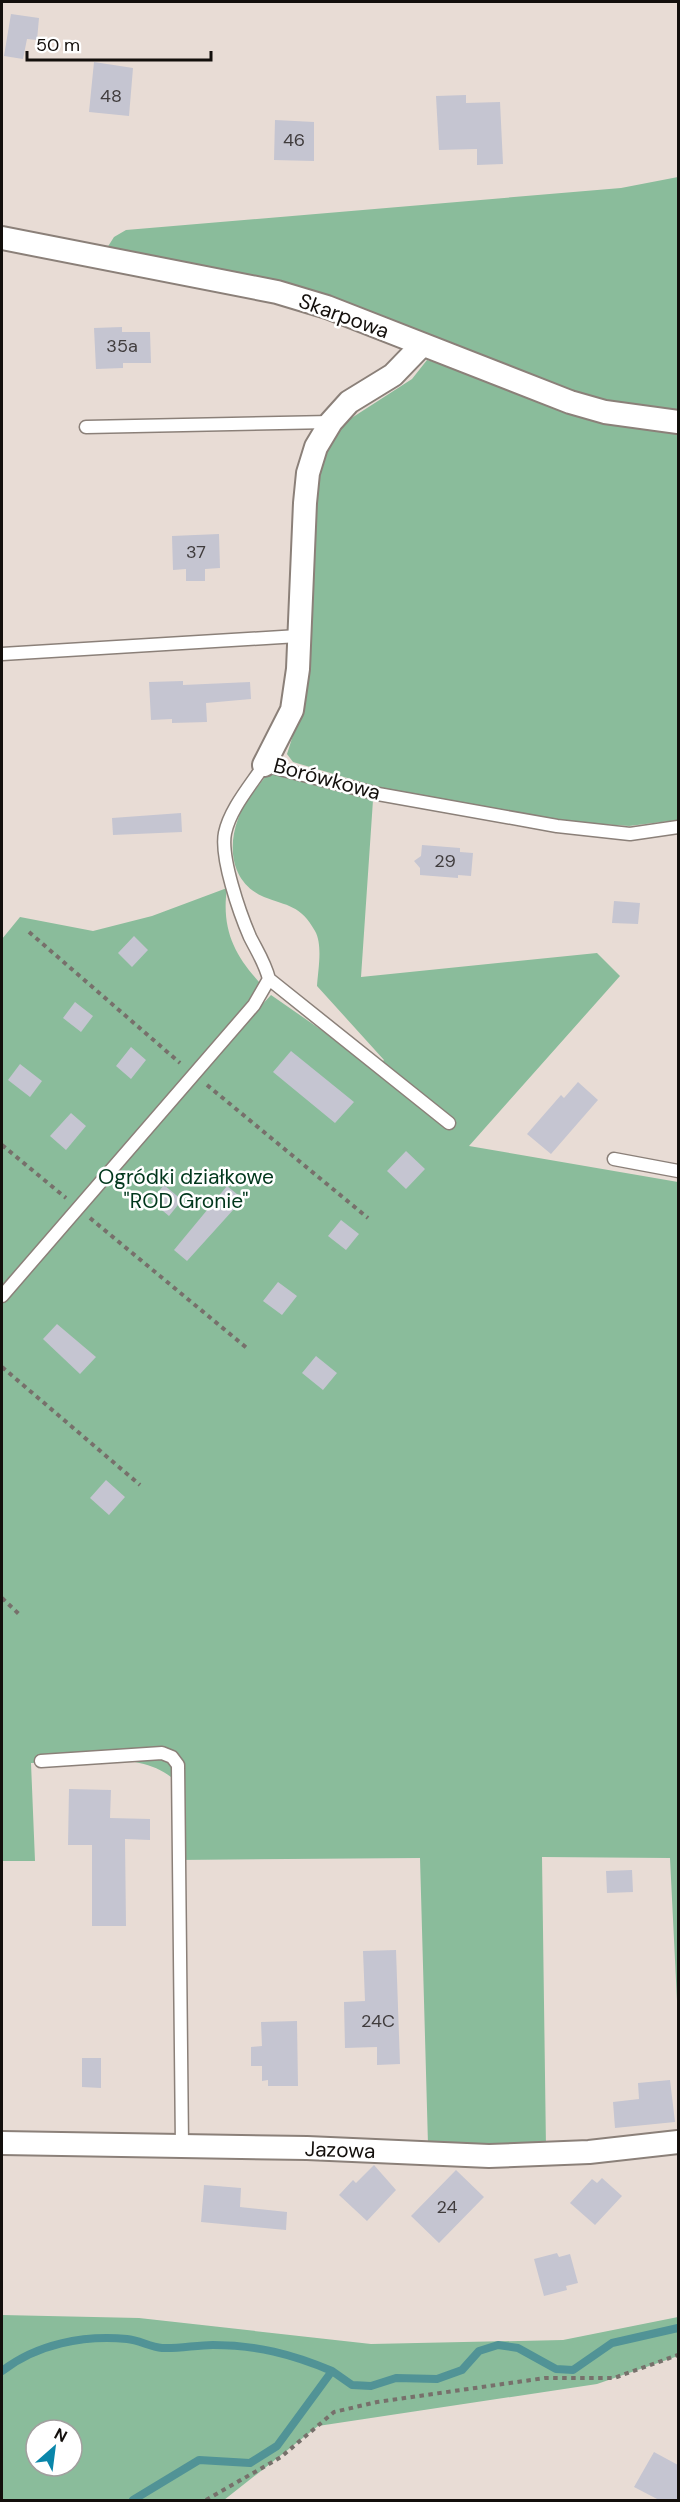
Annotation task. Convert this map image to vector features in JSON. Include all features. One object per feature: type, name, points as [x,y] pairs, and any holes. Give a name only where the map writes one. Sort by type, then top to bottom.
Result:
[{"type":"street","name":"Skarpowa","points":[[2,238],[277,292],[327,307],[570,402],[605,412],[678,422]]},
{"type":"street","name":"Borówkowa","points":[[264,765],[292,710],[298,669],[308,473],[316,447],[331,422],[349,402],[393,375],[422,345]]},
{"type":"street","name":"Jazowa","points":[[2,2143],[182,2146],[489,2156],[589,2152],[678,2142]]},
{"type":"lane","points":[[86,428],[331,422]]},
{"type":"lane","points":[[2,654],[298,636]]},
{"type":"lane","points":[[264,765],[230,818],[225,834],[225,850],[250,936],[266,965],[269,979],[449,1123]]},
{"type":"lane","name":"Borówkowa","points":[[264,765],[378,794],[557,826],[630,834],[678,827]]},
{"type":"lane","points":[[2,1296],[254,1005],[269,979]]},
{"type":"lane","points":[[614,1159],[678,1171]]},
{"type":"lane","points":[[40,1761],[162,1753],[172,1757],[178,1766],[182,2146]]},
{"type":"path","points":[[2,1145],[248,1349]]},
{"type":"path","points":[[2,1367],[140,1485]]},
{"type":"path","points":[[2,1599],[21,1616]]},
{"type":"path","points":[[206,2500],[281,2457],[334,2412],[398,2399],[545,2378],[615,2378],[678,2355]]},
{"type":"green space","points":[[678,177],[678,412],[614,404],[107,248],[114,237],[126,230],[621,188]]},
{"type":"green space","points":[[427,360],[678,430],[678,820],[629,826],[558,821],[378,787],[293,762],[287,754],[296,726],[319,472],[332,439],[350,419],[412,379]]},
{"type":"green space","name":"Ogródki działkowe \"ROD Gronie\"","points":[[268,773],[373,800],[361,977],[597,953],[620,976],[469,1146],[678,1182],[678,2021],[670,1858],[542,1857],[546,2148],[428,2144],[420,1858],[175,1860],[171,1777],[141,1763],[123,1760],[85,1760],[31,1763],[35,1861],[2,1861],[2,939],[20,917],[93,931],[152,916],[227,888],[226,917],[232,942],[245,964],[263,986],[250,1001],[259,1008],[271,995],[376,1068],[384,1060],[317,986],[319,943],[310,922],[299,911],[253,891],[239,874],[235,864],[233,842],[240,813]]},
{"type":"green space","points":[[2,2315],[139,2318],[371,2344],[563,2340],[678,2317],[678,2356],[597,2384],[318,2426],[224,2500],[2,2500]]},
{"type":"building","points":[[11,14],[39,18],[37,40],[27,39],[23,59],[4,56]]},
{"type":"building","points":[[94,62],[133,68],[129,116],[89,112]]},
{"type":"building","points":[[466,95],[466,103],[500,102],[503,164],[477,165],[477,149],[439,150],[436,96]]},
{"type":"building","points":[[275,120],[314,122],[314,161],[274,160]]},
{"type":"building","points":[[122,327],[122,332],[150,332],[151,363],[123,363],[123,368],[96,369],[94,328]]},
{"type":"building","points":[[219,534],[220,568],[205,569],[205,581],[186,581],[186,569],[173,570],[172,536]]},
{"type":"building","points":[[183,681],[183,685],[250,682],[251,699],[206,703],[207,722],[172,723],[172,719],[151,720],[149,682]]},
{"type":"building","points":[[181,813],[182,832],[113,835],[112,818]]},
{"type":"building","points":[[422,845],[460,848],[460,852],[473,853],[471,876],[458,875],[458,878],[420,875],[420,868],[414,861],[421,856]]},
{"type":"building","points":[[614,901],[640,903],[638,924],[612,923]]},
{"type":"building","points":[[134,936],[148,950],[132,967],[118,953]]},
{"type":"building","points":[[75,1002],[93,1016],[81,1032],[63,1018]]},
{"type":"building","points":[[131,1047],[146,1060],[131,1079],[116,1066]]},
{"type":"building","points":[[291,1051],[354,1102],[335,1123],[273,1072]]},
{"type":"building","points":[[20,1064],[42,1081],[30,1097],[8,1080]]},
{"type":"building","points":[[578,1082],[598,1100],[551,1154],[527,1134],[561,1095],[564,1098]]},
{"type":"building","points":[[71,1113],[86,1126],[66,1150],[50,1136]]},
{"type":"building","points":[[406,1151],[425,1169],[406,1189],[387,1171]]},
{"type":"building","points":[[164,1185],[182,1200],[169,1216],[151,1201]]},
{"type":"building","points":[[227,1186],[243,1199],[187,1261],[174,1250]]},
{"type":"building","points":[[341,1220],[359,1234],[346,1250],[328,1236]]},
{"type":"building","points":[[278,1282],[297,1296],[282,1315],[263,1301]]},
{"type":"building","points":[[57,1324],[96,1357],[80,1374],[43,1339]]},
{"type":"building","points":[[316,1356],[337,1373],[323,1390],[302,1373]]},
{"type":"building","points":[[106,1480],[125,1497],[109,1515],[90,1498]]},
{"type":"building","points":[[69,1789],[111,1790],[110,1818],[150,1819],[150,1840],[125,1839],[126,1926],[92,1926],[92,1845],[68,1845]]},
{"type":"building","points":[[632,1870],[633,1892],[607,1893],[606,1871]]},
{"type":"building","points":[[396,1950],[400,2064],[377,2065],[377,2047],[345,2048],[344,2002],[365,2001],[363,1951]]},
{"type":"building","points":[[297,2021],[298,2086],[268,2086],[268,2080],[262,2081],[262,2066],[251,2066],[251,2047],[262,2046],[261,2022]]},
{"type":"building","points":[[82,2058],[101,2058],[101,2088],[82,2087]]},
{"type":"building","points":[[670,2080],[675,2122],[615,2128],[613,2102],[639,2099],[638,2083]]},
{"type":"building","points":[[374,2165],[396,2190],[367,2221],[339,2195],[353,2180],[356,2183]]},
{"type":"building","points":[[456,2170],[484,2197],[439,2243],[411,2216]]},
{"type":"building","points":[[602,2178],[622,2196],[595,2225],[570,2203],[592,2179],[597,2183]]},
{"type":"building","points":[[204,2185],[241,2188],[240,2207],[287,2212],[286,2230],[201,2222]]},
{"type":"building","points":[[557,2253],[559,2257],[570,2254],[578,2283],[566,2286],[567,2290],[544,2296],[534,2259]]},
{"type":"building","points":[[654,2452],[678,2465],[678,2500],[659,2500],[634,2487]]},
{"type":"waterway","points":[[133,2500],[199,2460],[250,2463],[277,2446],[332,2371],[352,2385],[371,2386],[396,2378],[437,2379],[462,2370],[479,2351],[498,2345],[518,2348],[556,2369],[573,2370],[612,2343],[678,2328]]},
{"type":"waterway","points":[[2,2371],[30,2354],[61,2343],[110,2338],[131,2340],[162,2348],[229,2345],[259,2349],[288,2355],[332,2371]]}]
